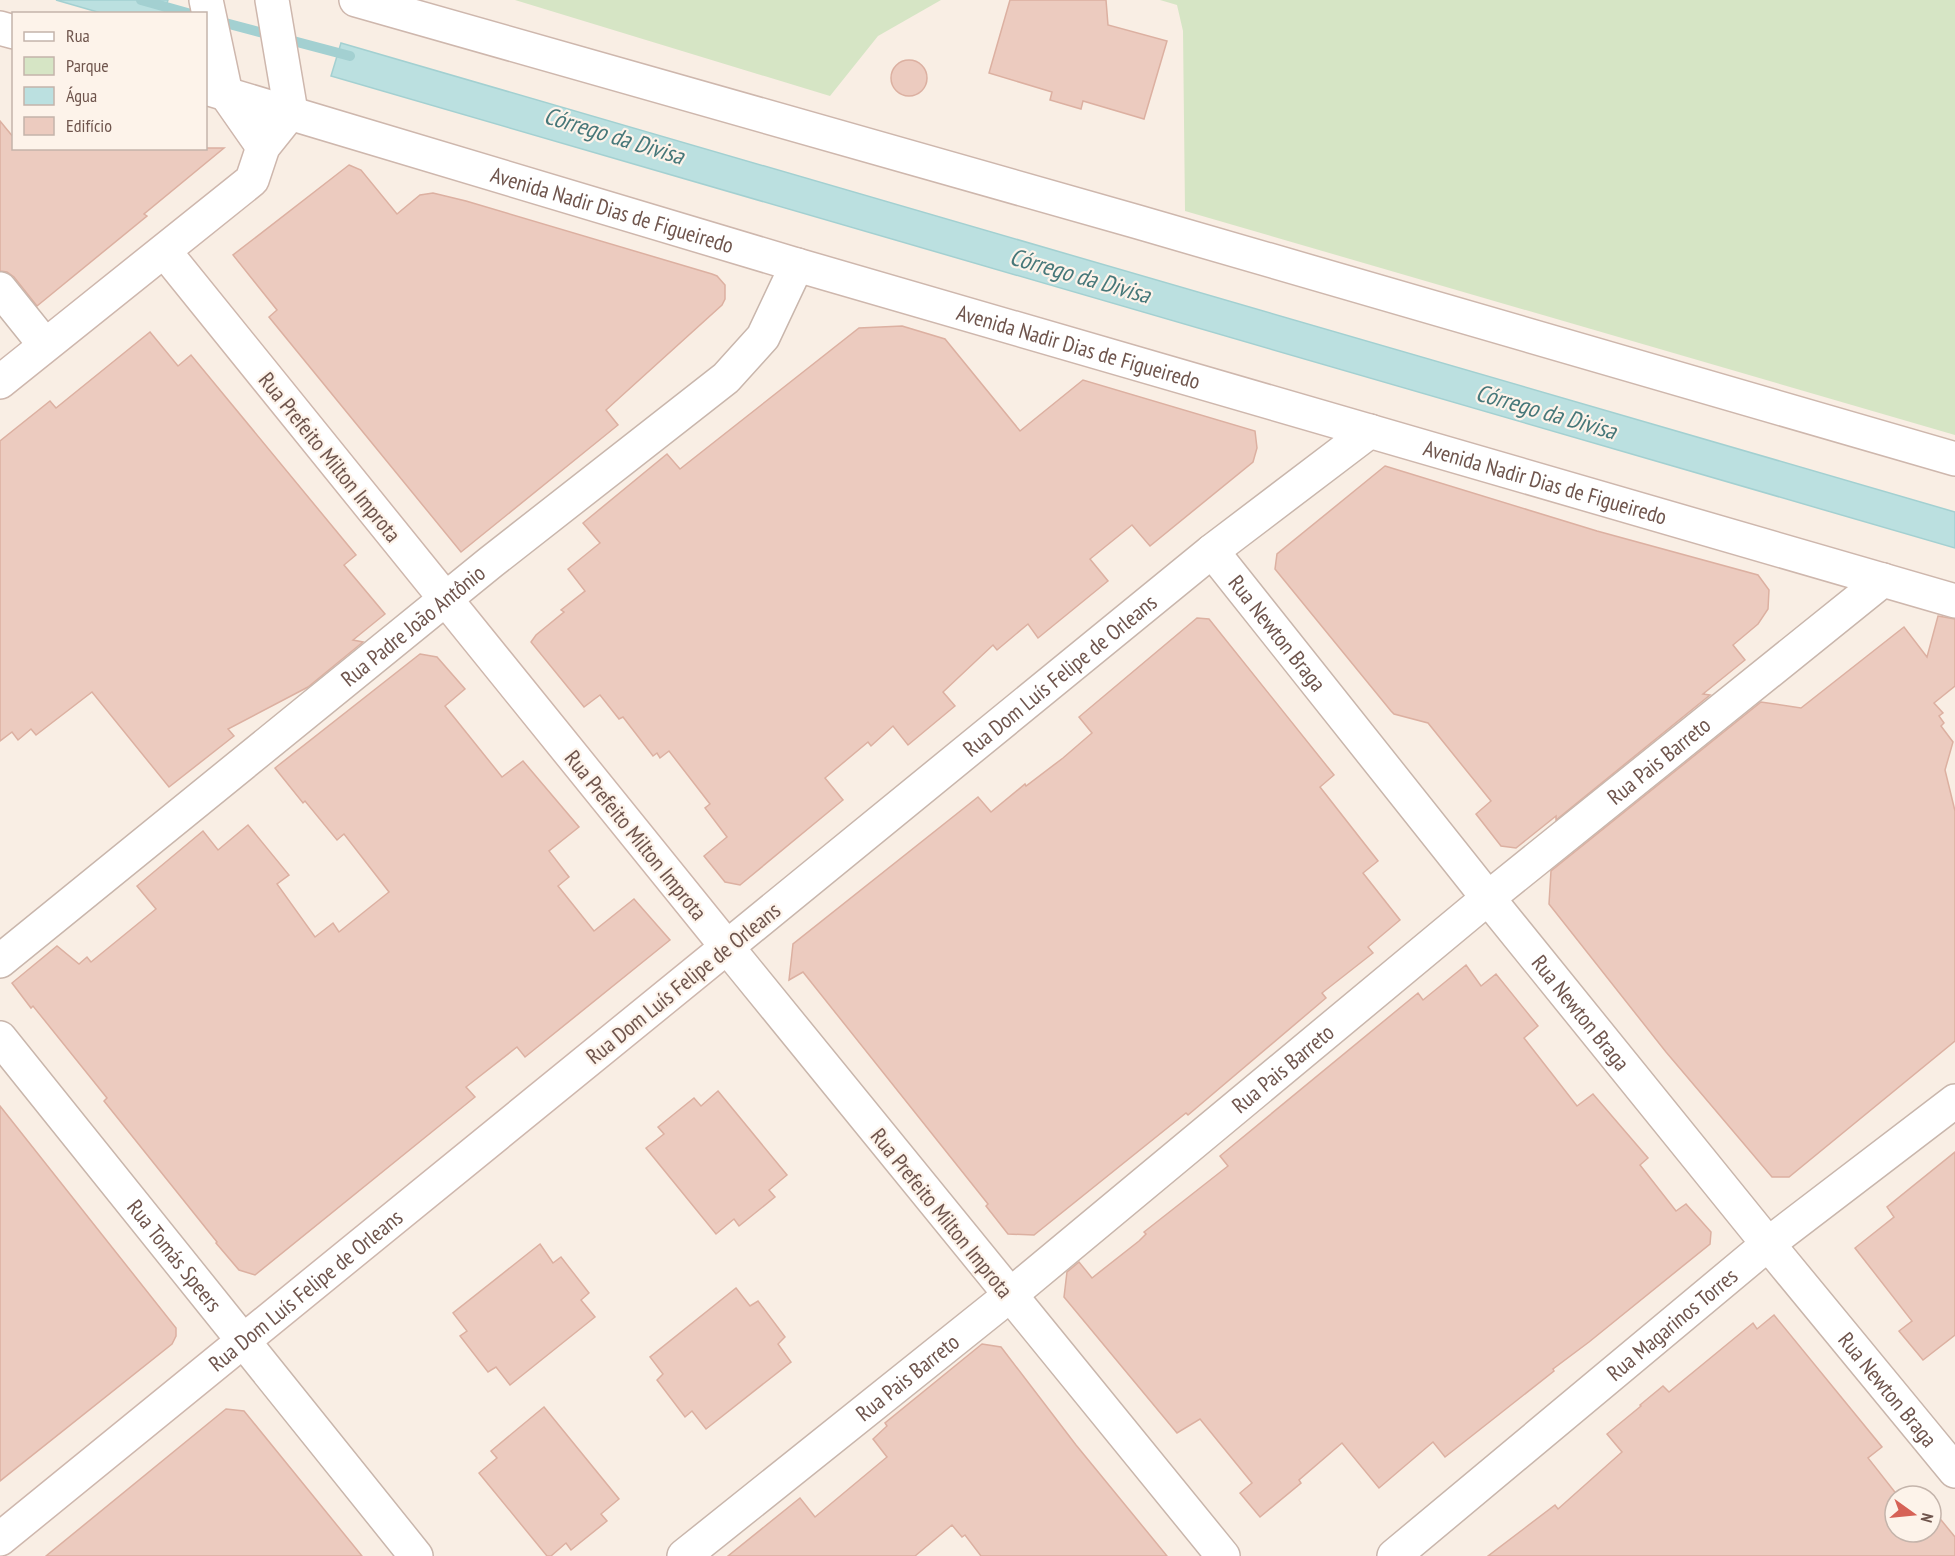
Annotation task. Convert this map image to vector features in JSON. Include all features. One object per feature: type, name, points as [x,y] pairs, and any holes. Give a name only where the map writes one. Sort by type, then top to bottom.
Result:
[{"type":"street","points":[[206,0],[216,91],[263,147]]},
{"type":"street","points":[[0,382],[252,180],[263,147],[291,112],[272,0]]},
{"type":"street","points":[[356,0],[1127,219],[1955,459]]},
{"type":"street","name":"Avenida Nadir Dias de Figueiredo","points":[[216,91],[798,264],[1955,601]]},
{"type":"street","name":"Rua Prefeito Milton Improta","points":[[165,252],[444,600],[1223,1556]]},
{"type":"street","name":"Rua Padre João Antônio","points":[[0,961],[444,600],[726,378],[763,337],[798,264]]},
{"type":"street","points":[[0,289],[45,345]]},
{"type":"street","name":"Rua Dom Luís Felipe de Orleans","points":[[0,1539],[1212,551],[1370,431]]},
{"type":"street","name":"Rua Newton Braga","points":[[1212,551],[1488,898],[1955,1471]]},
{"type":"street","name":"Rua Pais Barreto","points":[[684,1556],[1009,1296],[1488,898],[1883,580]]},
{"type":"street","name":"Rua Tomás Speers","points":[[0,1038],[417,1556]]},
{"type":"street","name":"Rua Magarinos Torres","points":[[1394,1556],[1768,1244],[1955,1101]]},
{"type":"green space","points":[[515,0],[941,0],[878,36],[830,96]]},
{"type":"green space","points":[[1160,0],[1955,0],[1955,435],[1185,211],[1183,31],[1177,5]]},
{"type":"water","points":[[56,0],[168,0],[164,12],[98,12]]},
{"type":"water","points":[[341,43],[1955,512],[1955,548],[331,76]]},
{"type":"building","points":[[1010,0],[1106,0],[1108,25],[1167,41],[1144,119],[1083,101],[1081,109],[1050,100],[1052,92],[989,73]]},
{"type":"building","points":[[909,60],[922,65],[927,78],[922,91],[909,96],[896,91],[891,78],[896,65]]},
{"type":"building","points":[[0,121],[12,136],[12,150],[207,150],[207,148],[224,148],[144,214],[147,216],[37,306],[14,277],[7,272],[0,271]]},
{"type":"building","points":[[349,165],[361,170],[397,214],[420,195],[433,193],[712,274],[725,285],[725,299],[722,305],[606,410],[618,425],[461,552],[269,317],[277,310],[233,255]]},
{"type":"building","points":[[902,326],[945,339],[1020,431],[1083,380],[1255,431],[1257,448],[1253,462],[1150,546],[1132,525],[1090,559],[1108,581],[1038,638],[1028,624],[997,650],[993,645],[943,692],[955,706],[908,745],[893,726],[871,746],[868,742],[825,778],[843,800],[740,885],[725,882],[704,856],[727,837],[705,808],[710,804],[669,751],[660,758],[657,753],[653,756],[623,717],[619,719],[600,695],[584,707],[531,642],[536,635],[564,612],[561,610],[585,591],[568,569],[600,543],[583,523],[667,454],[680,469],[859,328]]},
{"type":"building","points":[[150,332],[178,366],[191,355],[356,555],[344,565],[385,614],[353,640],[363,642],[308,687],[228,729],[234,736],[169,787],[92,692],[36,735],[31,729],[18,740],[12,732],[0,741],[0,441],[50,401],[56,408]]},
{"type":"building","points":[[1385,466],[1597,531],[1758,575],[1769,590],[1768,609],[1758,624],[1733,645],[1745,660],[1703,694],[1710,695],[1556,820],[1556,816],[1516,848],[1501,846],[1476,814],[1491,801],[1428,723],[1394,714],[1391,711],[1275,569],[1277,554]]},
{"type":"building","points":[[1938,616],[1955,619],[1955,686],[1934,703],[1943,713],[1939,716],[1944,723],[1941,726],[1953,742],[1945,770],[1955,811],[1955,1041],[1789,1177],[1772,1177],[1666,1052],[1549,904],[1551,871],[1761,702],[1801,708],[1904,627],[1927,657]]},
{"type":"building","points":[[1197,618],[1209,619],[1334,775],[1320,787],[1378,861],[1363,873],[1400,920],[1368,947],[1373,953],[1322,993],[1326,998],[1188,1115],[1186,1113],[1034,1235],[1008,1234],[986,1206],[988,1204],[803,972],[789,980],[793,944],[978,797],[991,812],[1025,784],[1026,786],[1063,758],[1092,733],[1079,717]]},
{"type":"building","points":[[420,654],[437,657],[465,689],[445,706],[502,777],[523,761],[579,827],[549,851],[569,877],[558,886],[594,931],[634,899],[670,940],[525,1057],[517,1047],[466,1087],[475,1097],[255,1275],[239,1270],[216,1243],[104,1101],[107,1098],[12,983],[57,946],[79,964],[87,957],[91,962],[156,909],[137,886],[203,831],[218,850],[248,825],[289,875],[277,884],[315,937],[333,923],[339,932],[389,892],[344,834],[337,840],[275,768]]},
{"type":"building","points":[[1466,965],[1481,986],[1496,974],[1538,1026],[1524,1038],[1577,1106],[1593,1094],[1648,1158],[1640,1165],[1676,1211],[1686,1204],[1711,1232],[1710,1244],[1445,1457],[1433,1442],[1379,1488],[1342,1443],[1299,1480],[1301,1483],[1260,1517],[1240,1493],[1252,1483],[1200,1419],[1177,1433],[1064,1297],[1067,1272],[1079,1262],[1092,1278],[1139,1241],[1146,1234],[1144,1232],[1228,1166],[1220,1156],[1418,993],[1423,1000]]},
{"type":"building","points":[[718,1091],[787,1175],[769,1190],[775,1197],[739,1226],[734,1219],[716,1234],[646,1148],[664,1134],[658,1127],[694,1098],[701,1106]]},
{"type":"building","points":[[0,1106],[176,1328],[176,1336],[172,1344],[0,1481]]},
{"type":"building","points":[[1955,1152],[1955,1335],[1923,1360],[1899,1331],[1912,1321],[1855,1248],[1894,1217],[1887,1207]]},
{"type":"building","points":[[540,1244],[553,1263],[561,1257],[589,1293],[581,1300],[595,1317],[510,1385],[496,1367],[488,1372],[460,1336],[467,1331],[453,1313]]},
{"type":"building","points":[[736,1288],[750,1306],[758,1301],[785,1337],[778,1344],[791,1362],[706,1429],[692,1411],[685,1417],[657,1380],[663,1374],[650,1357]]},
{"type":"building","points":[[1774,1315],[1882,1447],[1868,1458],[1889,1484],[1883,1484],[1883,1544],[1943,1544],[1943,1522],[1955,1537],[1955,1556],[1488,1556],[1555,1505],[1558,1509],[1622,1452],[1607,1434],[1640,1405],[1663,1386],[1669,1392],[1753,1323],[1757,1329]]},
{"type":"building","points":[[982,1344],[1001,1347],[1076,1445],[1167,1556],[981,1556],[965,1535],[962,1537],[952,1525],[915,1556],[728,1556],[800,1498],[815,1517],[887,1457],[873,1439],[887,1426],[885,1423]]},
{"type":"building","points":[[544,1407],[619,1499],[601,1514],[607,1521],[571,1550],[566,1543],[551,1556],[547,1556],[479,1473],[497,1458],[491,1451]]},
{"type":"building","points":[[226,1409],[244,1411],[362,1556],[46,1556]]},
{"type":"waterway","name":"Córrego da Divisa","points":[[141,0],[184,12]]},
{"type":"waterway","name":"Córrego da Divisa","points":[[214,20],[350,56]]}]
